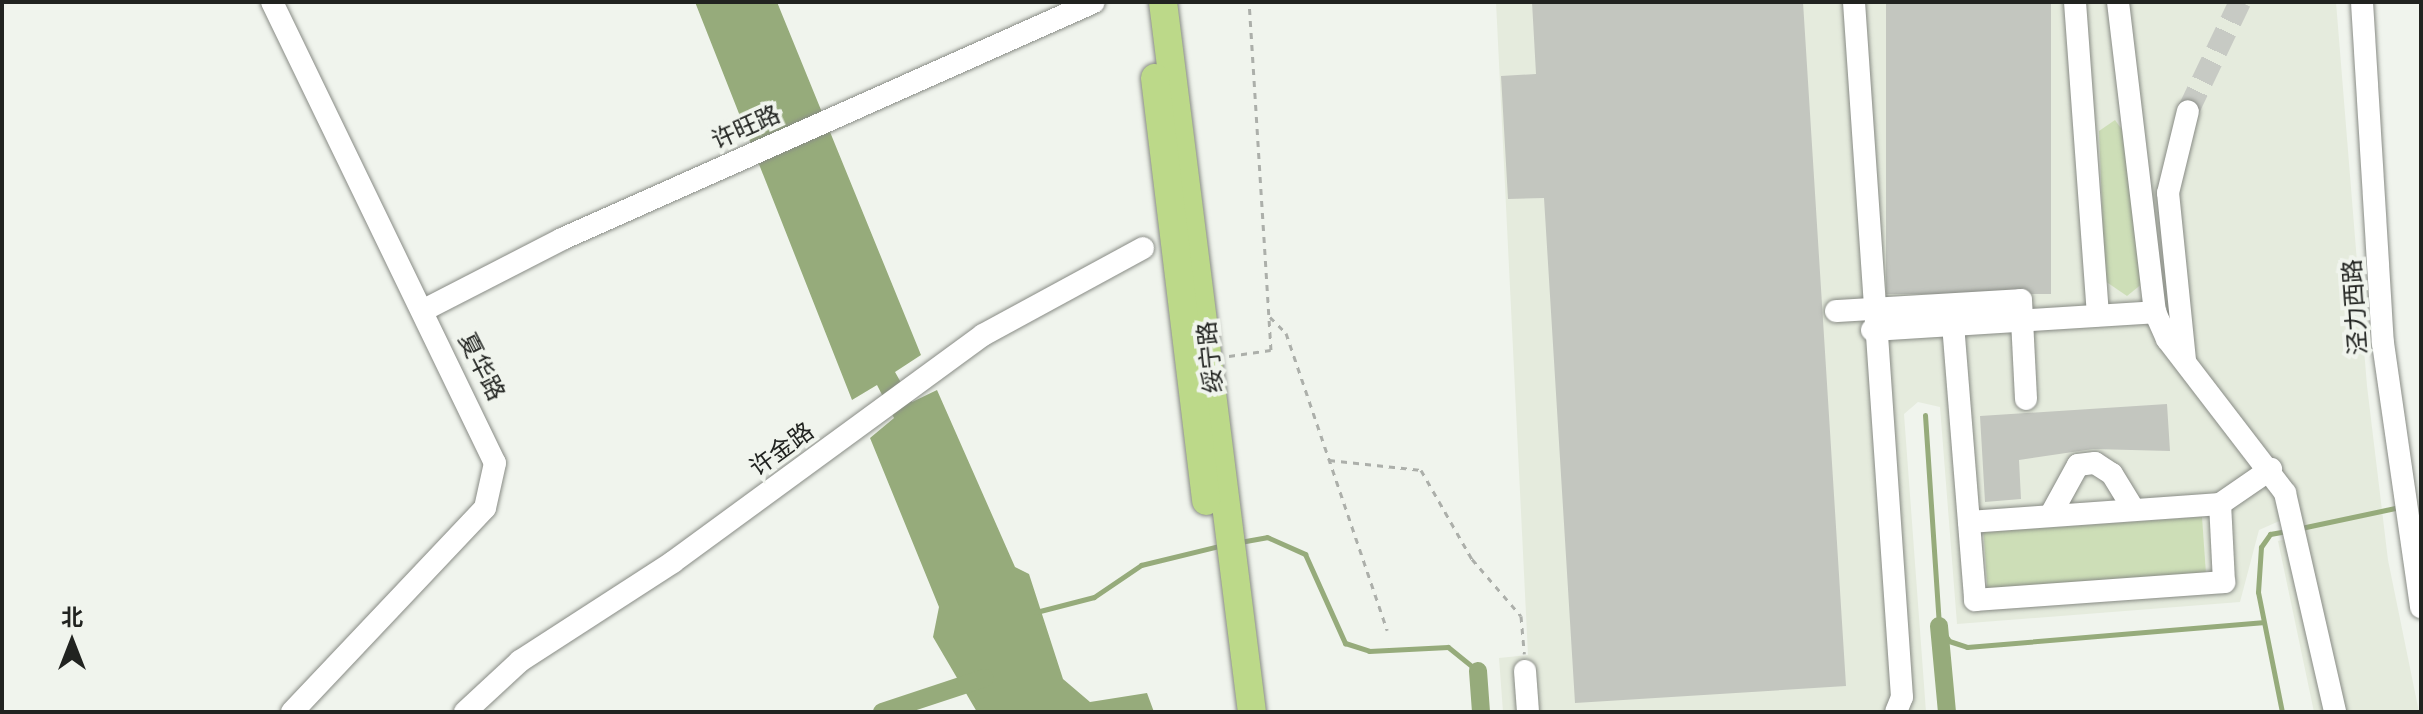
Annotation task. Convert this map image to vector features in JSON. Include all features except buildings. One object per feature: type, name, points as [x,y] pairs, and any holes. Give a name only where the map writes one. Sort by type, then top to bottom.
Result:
[{"type":"main road","name":"绥宁路","points":[[1145,2],[1214,499],[1234,712]]},
{"type":"main road","name":"绥宁路","points":[[1163,2],[1213,359],[1214,499]]},
{"type":"main road","name":"绥宁路","points":[[1220,548],[1252,712]]},
{"type":"street","name":"夏华路","points":[[272,2],[493,447],[492,492],[292,712]]},
{"type":"street","name":"许旺路","points":[[424,310],[736,161],[1094,2]]},
{"type":"street","points":[[1854,2],[1871,319],[1902,697],[1896,712]]},
{"type":"street","points":[[2075,2],[2098,315]]},
{"type":"street","points":[[2118,2],[2155,312],[2186,362],[2271,469],[2295,529],[2335,712]]},
{"type":"street","name":"泾力西路","points":[[2362,2],[2383,343],[2421,607]]},
{"type":"street","points":[[2186,362],[2168,193],[2188,111]]},
{"type":"street","name":"许金路","points":[[465,712],[530,653],[673,562],[1011,317],[1143,248]]},
{"type":"street","points":[[1871,319],[2021,300],[2026,399]]},
{"type":"street","points":[[1836,311],[1871,319],[1953,324],[2155,312]]},
{"type":"street","points":[[1953,324],[1975,600],[2224,582],[2220,504]]},
{"type":"street","points":[[2050,516],[2078,465],[2095,463],[2112,474],[2134,510]]},
{"type":"street","points":[[1969,522],[2220,504],[2271,469]]},
{"type":"street","points":[[1525,671],[1528,712]]},
{"type":"path","points":[[1213,359],[1271,350],[1249,2]]},
{"type":"path","points":[[1269,316],[1286,333],[1387,630]]},
{"type":"path","points":[[1329,460],[1421,470],[1472,559],[1521,616],[1525,671]]},
{"type":"shaded area","points":[[695,2],[777,2],[921,355],[895,372],[912,402],[937,390],[1015,567],[1029,574],[1063,679],[1090,702],[1147,693],[1154,712],[977,712],[933,637],[939,607],[870,438],[894,418],[877,385],[852,400]]},
{"type":"shaded area","points":[[1496,2],[2336,2],[2367,386],[2388,560],[2419,712],[2314,712],[2278,541],[2288,539],[2284,519],[2259,530],[2240,602],[1957,624],[1940,407],[1918,402],[1904,414],[1926,712],[1503,712],[1499,658],[1528,655]]},
{"type":"shaded area","points":[[2115,120],[2123,131],[2143,283],[2127,296],[2105,281],[2099,131]]},
{"type":"shaded area","points":[[2202,517],[2206,575],[1988,590],[1984,532]]},
{"type":"waterway","points":[[1925,415],[1939,626],[1949,641],[1967,647],[2262,622]]},
{"type":"waterway","points":[[2301,528],[2400,507]]},
{"type":"waterway","points":[[2282,712],[2258,592],[2261,547],[2270,534],[2287,531]]},
{"type":"waterway","points":[[1240,542],[1267,537],[1305,554],[1345,643],[1369,651],[1448,647],[1478,671]]},
{"type":"waterway","points":[[1036,612],[1094,597],[1141,565],[1223,545]]},
{"type":"waterway","points":[[1939,626],[1947,712]]},
{"type":"waterway","points":[[1478,671],[1481,712]]},
{"type":"waterway","points":[[882,712],[985,678]]},
{"type":"tunnel","points":[[2188,111],[2240,2]]}]
